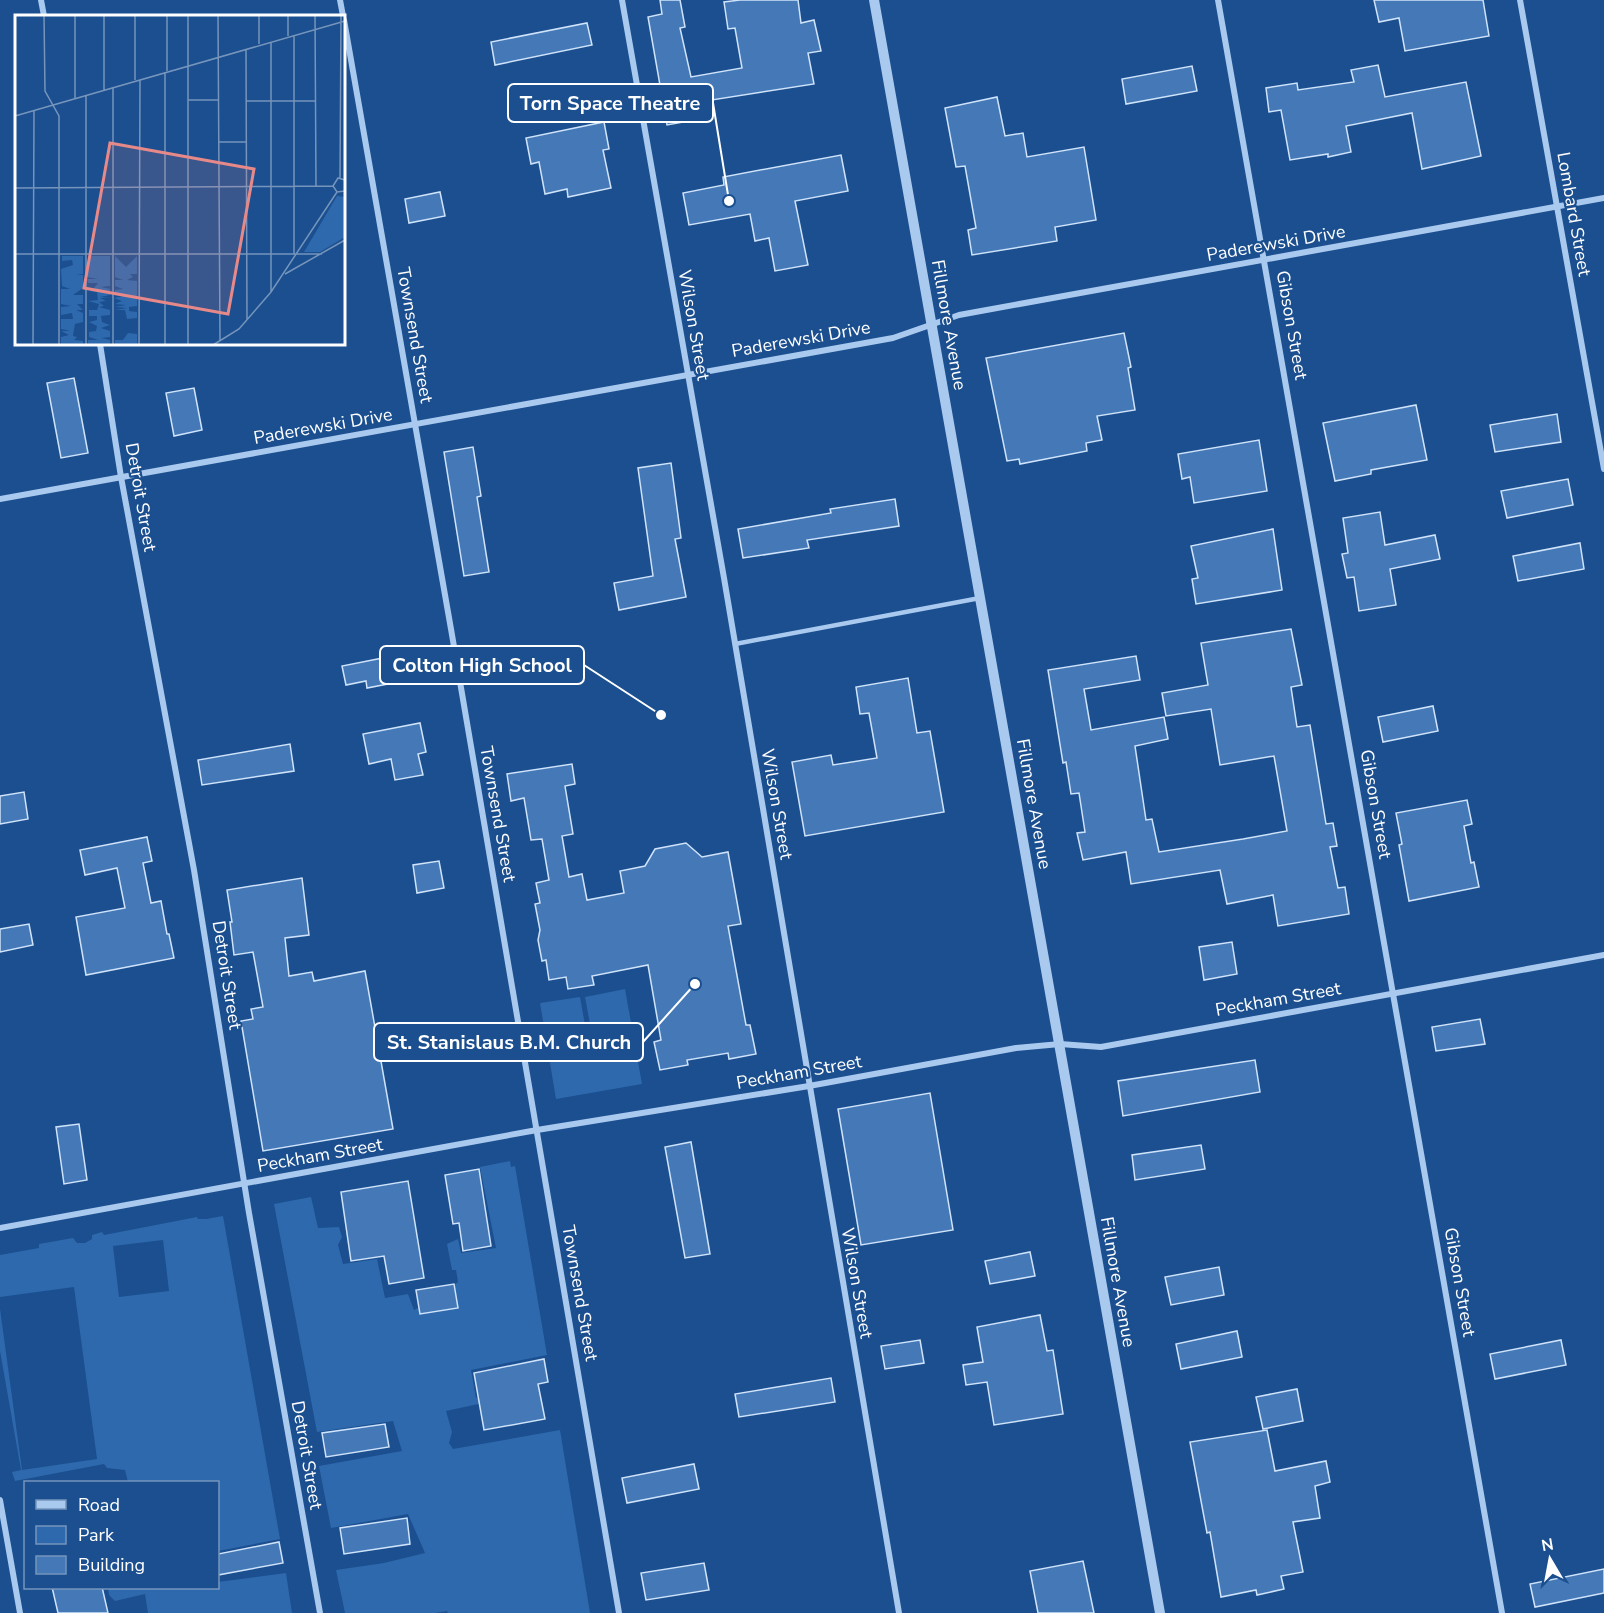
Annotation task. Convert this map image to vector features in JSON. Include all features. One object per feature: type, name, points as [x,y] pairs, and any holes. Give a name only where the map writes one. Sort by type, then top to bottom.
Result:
[{"type":"street","points":[[41,0],[44,15]]},
{"type":"street","name":"Townsend Street","points":[[340,0],[342,15]]},
{"type":"street","name":"Wilson Street","points":[[622,0],[735,644],[899,1613]]},
{"type":"street","name":"Fillmore Avenue","points":[[874,0],[1160,1613]]},
{"type":"street","name":"Gibson Street","points":[[1218,0],[1502,1613]]},
{"type":"street","name":"Lombard Street","points":[[1520,0],[1604,469]]},
{"type":"street","name":"Townsend Street","points":[[345,29],[619,1613]]},
{"type":"street","name":"Paderewski Drive","points":[[0,499],[893,338],[959,315],[1604,198]]},
{"type":"street","name":"Detroit Street","points":[[100,345],[121,477],[194,870],[249,1213],[320,1613]]},
{"type":"street","name":"Peckham Street","points":[[0,1228],[537,1130],[809,1086],[1016,1048],[1060,1044],[1101,1047],[1604,955]]},
{"type":"street","points":[[0,1500],[20,1613]]},
{"type":"lane","points":[[735,644],[981,598]]},
{"type":"green space","points":[[625,989],[642,1084],[556,1099],[540,1003],[580,997],[585,1025],[578,1030],[576,1038],[569,1039],[570,1043],[576,1043],[578,1049],[589,1054],[590,1059],[595,1058],[594,1049],[601,1045],[609,1033],[602,1034],[598,1027],[590,1024],[585,997]]},
{"type":"green space","points":[[510,1161],[511,1167],[515,1166],[547,1355],[471,1370],[476,1398],[505,1393],[506,1398],[446,1411],[452,1432],[449,1443],[453,1449],[560,1430],[590,1613],[448,1613],[447,1611],[345,1613],[336,1570],[384,1563],[425,1553],[408,1514],[331,1528],[319,1466],[402,1451],[393,1421],[317,1432],[274,1204],[311,1197],[318,1228],[339,1227],[342,1237],[338,1245],[343,1264],[377,1259],[385,1298],[408,1294],[414,1310],[423,1305],[456,1298],[454,1285],[458,1282],[456,1270],[452,1270],[447,1244],[458,1239],[461,1253],[496,1248],[480,1167]]},
{"type":"green space","points":[[223,1216],[280,1539],[219,1551],[219,1481],[128,1481],[125,1470],[107,1468],[104,1464],[15,1481],[12,1472],[21,1470],[0,1351],[0,1309],[22,1470],[97,1459],[74,1287],[0,1297],[0,1255],[39,1248],[39,1244],[73,1238],[77,1243],[85,1243],[92,1239],[92,1235],[102,1232],[104,1235],[197,1217],[198,1219]],"holes":[[[163,1240],[169,1291],[119,1297],[113,1246]]]},
{"type":"green space","points":[[286,1573],[292,1613],[148,1613],[145,1594],[115,1601],[109,1595],[108,1589],[219,1589],[219,1582]]},
{"type":"building","points":[[660,0],[680,0],[685,27],[680,28],[691,77],[742,68],[735,28],[728,29],[724,2],[798,0],[801,23],[814,20],[821,51],[808,53],[814,84],[692,103],[695,120],[667,125],[648,17],[662,14]]},
{"type":"building","points":[[1374,0],[1483,0],[1489,36],[1405,51],[1399,18],[1379,22]]},
{"type":"building","points":[[587,23],[592,45],[495,65],[491,42]]},
{"type":"building","points":[[1378,65],[1385,97],[1466,82],[1481,156],[1422,169],[1412,113],[1346,126],[1351,152],[1328,157],[1328,154],[1290,160],[1281,110],[1269,112],[1266,88],[1297,83],[1298,90],[1354,82],[1351,70]]},
{"type":"building","points":[[1192,66],[1197,91],[1126,104],[1122,79]]},
{"type":"building","points":[[997,97],[1005,136],[1023,133],[1027,157],[1084,147],[1096,220],[1055,227],[1057,241],[972,255],[968,230],[976,228],[965,166],[956,167],[945,108]]},
{"type":"building","points":[[604,122],[609,149],[603,150],[611,188],[568,197],[567,189],[545,194],[539,162],[531,164],[526,138]]},
{"type":"building","points":[[841,155],[848,191],[795,201],[808,265],[775,271],[769,238],[755,241],[750,214],[689,225],[683,193],[724,185],[723,177]]},
{"type":"building","points":[[440,192],[445,216],[409,223],[405,199]]},
{"type":"building","points":[[1124,333],[1131,367],[1128,368],[1135,410],[1097,416],[1102,440],[1086,443],[1087,451],[1020,464],[1019,459],[1007,461],[986,358]]},
{"type":"building","points":[[74,378],[88,453],[61,458],[47,383]]},
{"type":"building","points":[[194,388],[202,430],[174,436],[166,393]]},
{"type":"building","points":[[1416,405],[1427,460],[1371,470],[1371,474],[1335,481],[1323,423]]},
{"type":"building","points":[[1557,414],[1561,442],[1495,452],[1490,425]]},
{"type":"building","points":[[1259,440],[1267,491],[1194,503],[1190,477],[1182,479],[1178,454]]},
{"type":"building","points":[[473,447],[481,496],[477,497],[489,572],[464,576],[444,452]]},
{"type":"building","points":[[671,463],[681,538],[675,539],[686,597],[619,610],[614,583],[653,576],[638,468]]},
{"type":"building","points":[[1568,479],[1573,505],[1507,518],[1501,491]]},
{"type":"building","points":[[895,499],[899,526],[807,540],[809,548],[743,558],[738,529],[831,513],[830,509]]},
{"type":"building","points":[[1380,512],[1385,545],[1435,535],[1440,559],[1390,569],[1396,605],[1359,611],[1354,577],[1347,578],[1342,554],[1348,553],[1343,518]]},
{"type":"building","points":[[1273,529],[1282,590],[1196,604],[1192,579],[1198,578],[1191,546]]},
{"type":"building","points":[[1580,543],[1584,569],[1518,581],[1513,556]]},
{"type":"building","points":[[1291,629],[1302,685],[1291,687],[1297,727],[1310,725],[1326,824],[1333,823],[1337,846],[1330,847],[1338,888],[1345,887],[1349,914],[1278,926],[1273,895],[1227,904],[1220,870],[1131,884],[1126,852],[1083,860],[1077,833],[1085,832],[1079,793],[1071,794],[1066,762],[1063,763],[1048,670],[1136,656],[1140,680],[1084,689],[1091,730],[1164,717],[1168,739],[1135,746],[1146,820],[1152,819],[1159,852],[1243,839],[1287,831],[1274,756],[1220,765],[1211,709],[1166,716],[1162,693],[1208,685],[1201,643]]},
{"type":"building","points":[[408,653],[414,679],[367,688],[366,681],[346,685],[342,666]]},
{"type":"building","points":[[908,678],[917,733],[930,731],[944,812],[805,836],[792,762],[831,755],[833,765],[877,758],[869,713],[860,714],[856,687]]},
{"type":"building","points":[[1433,706],[1438,731],[1383,742],[1378,717]]},
{"type":"building","points":[[420,723],[426,752],[418,754],[423,775],[395,780],[391,759],[369,764],[363,734]]},
{"type":"building","points":[[290,744],[294,771],[202,785],[198,760]]},
{"type":"building","points":[[572,764],[575,784],[565,786],[573,834],[562,836],[569,877],[582,874],[587,900],[624,893],[620,871],[645,866],[655,849],[686,843],[702,857],[728,852],[741,924],[728,926],[746,1025],[750,1025],[756,1054],[729,1059],[728,1053],[687,1060],[688,1065],[660,1070],[654,1042],[661,1040],[648,965],[592,976],[594,985],[568,989],[566,977],[549,980],[546,960],[542,961],[538,940],[540,930],[535,904],[540,903],[536,883],[549,880],[542,839],[531,840],[524,798],[511,801],[507,774]]},
{"type":"building","points":[[24,792],[28,819],[0,824],[0,796]]},
{"type":"building","points":[[1467,800],[1472,824],[1464,826],[1471,863],[1474,862],[1479,887],[1409,901],[1396,813]]},
{"type":"building","points":[[147,837],[152,861],[143,863],[151,903],[161,901],[174,958],[86,975],[76,917],[125,908],[117,868],[85,875],[80,850]]},
{"type":"building","points":[[439,861],[444,888],[417,893],[413,865]]},
{"type":"building","points":[[302,878],[309,935],[285,938],[289,976],[312,972],[314,981],[365,971],[393,1129],[263,1151],[241,1021],[253,1019],[251,1009],[263,1007],[253,952],[234,955],[227,890]]},
{"type":"building","points":[[29,924],[33,945],[0,952],[0,929]]},
{"type":"building","points":[[1232,942],[1237,974],[1204,980],[1199,947]]},
{"type":"building","points":[[1480,1019],[1485,1044],[1436,1051],[1432,1027]]},
{"type":"building","points":[[1255,1060],[1260,1092],[1123,1116],[1118,1081]]},
{"type":"building","points":[[930,1093],[953,1230],[861,1245],[838,1109]]},
{"type":"building","points":[[79,1124],[87,1180],[64,1184],[56,1127]]},
{"type":"building","points":[[691,1142],[710,1254],[685,1258],[665,1147]]},
{"type":"building","points":[[1201,1145],[1205,1169],[1135,1180],[1132,1155]]},
{"type":"building","points":[[479,1169],[491,1246],[463,1251],[459,1223],[453,1224],[445,1175]]},
{"type":"building","points":[[408,1181],[424,1278],[389,1284],[384,1256],[351,1261],[341,1192]]},
{"type":"building","points":[[1030,1252],[1035,1276],[990,1284],[985,1261]]},
{"type":"building","points":[[1219,1267],[1224,1295],[1171,1305],[1165,1277]]},
{"type":"building","points":[[454,1284],[458,1308],[420,1314],[416,1290]]},
{"type":"building","points":[[1040,1315],[1047,1351],[1053,1350],[1063,1414],[994,1425],[987,1382],[966,1385],[963,1365],[983,1362],[977,1327]]},
{"type":"building","points":[[1237,1331],[1242,1357],[1181,1369],[1176,1344]]},
{"type":"building","points":[[920,1340],[924,1363],[885,1369],[881,1346]]},
{"type":"building","points":[[1561,1340],[1566,1365],[1495,1379],[1490,1354]]},
{"type":"building","points":[[544,1359],[548,1382],[538,1384],[545,1419],[484,1430],[474,1373]]},
{"type":"building","points":[[831,1378],[835,1402],[739,1417],[735,1394]]},
{"type":"building","points":[[1297,1389],[1303,1421],[1263,1429],[1256,1397]]},
{"type":"building","points":[[385,1424],[389,1447],[326,1457],[322,1433]]},
{"type":"building","points":[[1267,1430],[1275,1471],[1326,1461],[1330,1482],[1315,1486],[1320,1518],[1293,1522],[1303,1572],[1281,1576],[1284,1589],[1257,1595],[1256,1590],[1221,1597],[1210,1532],[1207,1533],[1190,1442]]},
{"type":"building","points":[[694,1464],[699,1489],[627,1503],[622,1478]]},
{"type":"building","points":[[407,1518],[410,1544],[344,1554],[340,1528]]},
{"type":"building","points":[[279,1542],[283,1563],[219,1575],[219,1554]]},
{"type":"building","points":[[1083,1561],[1094,1613],[1038,1613],[1030,1571]]},
{"type":"building","points":[[704,1563],[709,1590],[646,1600],[641,1573]]},
{"type":"building","points":[[1604,1569],[1604,1593],[1535,1607],[1530,1584]]},
{"type":"building","points":[[52,1589],[102,1589],[108,1613],[58,1613]]},
{"type":"place","name":"Torn Space Theatre","points":[[729,201]]},
{"type":"place","name":"Colton High School","points":[[661,715]]},
{"type":"place","name":"St. Stanislaus B.M. Church","points":[[695,984]]}]
